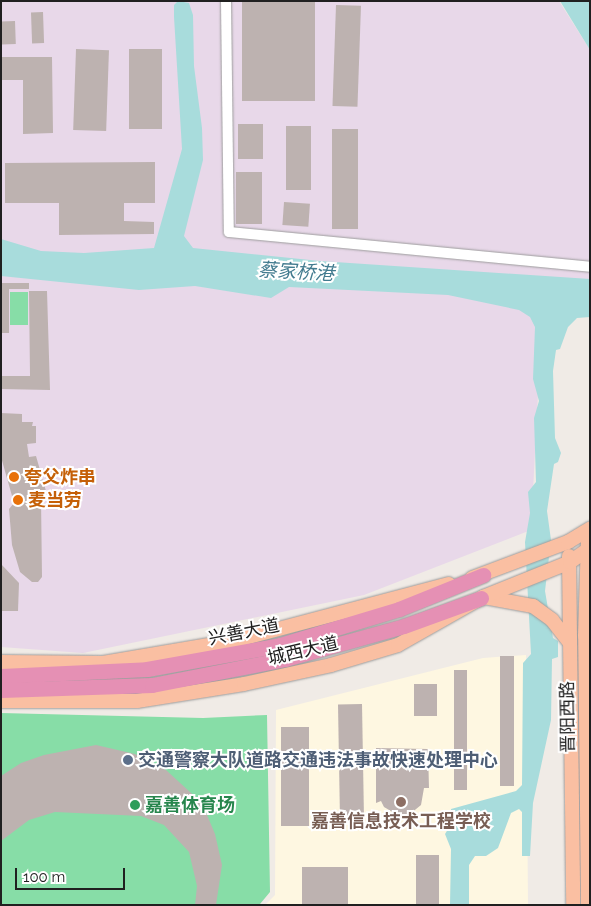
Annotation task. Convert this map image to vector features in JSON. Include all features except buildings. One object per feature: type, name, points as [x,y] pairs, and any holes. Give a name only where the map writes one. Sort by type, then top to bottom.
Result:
[{"type":"highway","name":"兴善大道","points":[[1,676],[156,667],[280,645],[399,609],[483,576]]},
{"type":"highway","name":"兴善大道","points":[[1,690],[152,685],[285,660],[404,626],[482,598]]},
{"type":"main road","name":"城西大道","points":[[1,662],[103,663],[237,640],[483,576],[568,542],[589,529]]},
{"type":"main road","name":"晋阳西路","points":[[588,905],[585,636],[589,529]]},
{"type":"main road","name":"晋阳西路","points":[[568,542],[570,562],[569,642],[573,905]]},
{"type":"main road","name":"城西大道","points":[[1,701],[137,701],[244,684],[331,665],[398,645],[482,598],[570,562],[589,549]]},
{"type":"main road","points":[[482,598],[520,602],[533,606],[552,620],[569,642]]},
{"type":"main road","points":[[585,636],[590,612]]},
{"type":"lane","points":[[226,1],[229,232],[590,267]]},
{"type":"shaded area","points":[[1,1],[559,1],[590,50],[590,280],[544,278],[531,530],[364,595],[83,653],[1,647]]},
{"type":"shaded area","name":"嘉善信息技术工程学校","points":[[526,655],[528,905],[265,905],[275,895],[276,710],[483,658]]},
{"type":"green space","points":[[10,292],[28,292],[28,325],[10,325]]},
{"type":"green space","name":"嘉善体育场","points":[[1,713],[203,718],[267,715],[270,892],[260,904],[283,905],[1,905]]},
{"type":"water","name":"蔡家桥港","points":[[178,1],[189,3],[193,15],[194,66],[202,128],[203,160],[184,236],[193,248],[320,261],[590,279],[590,317],[577,318],[568,327],[560,349],[556,350],[553,371],[555,438],[561,453],[558,462],[554,464],[547,511],[551,540],[545,591],[553,638],[558,641],[558,657],[552,659],[551,720],[533,803],[530,856],[522,856],[522,812],[519,809],[511,813],[498,848],[486,856],[475,856],[469,865],[469,905],[450,905],[451,849],[445,834],[450,826],[451,809],[516,791],[522,785],[523,663],[531,654],[525,542],[530,513],[528,492],[536,482],[534,418],[539,401],[533,379],[535,327],[530,317],[519,310],[448,295],[289,287],[271,298],[195,286],[139,290],[1,276],[1,239],[41,251],[84,253],[154,248],[182,149],[174,17],[174,5]]},
{"type":"water","points":[[560,1],[590,1],[590,50]]},
{"type":"place","name":"夸父炸串","points":[[14,477]]},
{"type":"place","name":"麦当劳","points":[[18,500]]},
{"type":"place","name":"交通警察大队道路交通违法事故快速处理中心","points":[[128,760]]},
{"type":"place","name":"嘉善信息技术工程学校","points":[[401,802]]},
{"type":"place","name":"嘉善体育场","points":[[135,805]]}]
